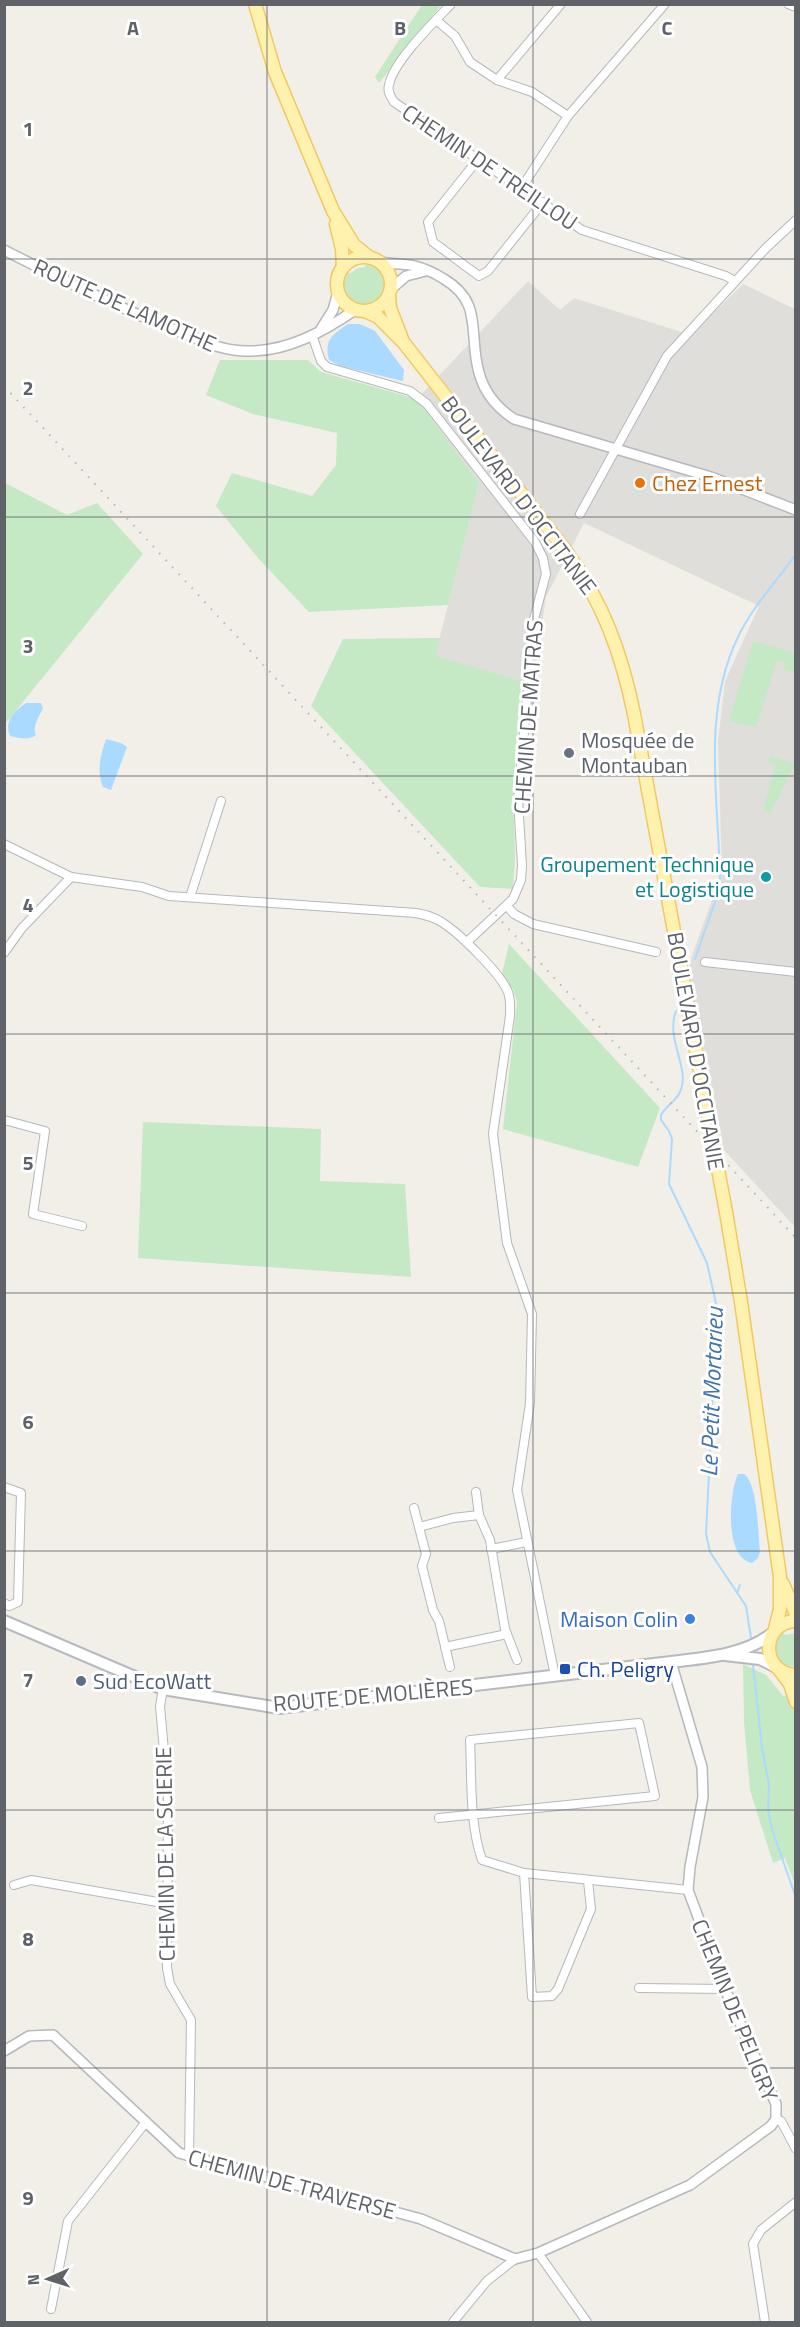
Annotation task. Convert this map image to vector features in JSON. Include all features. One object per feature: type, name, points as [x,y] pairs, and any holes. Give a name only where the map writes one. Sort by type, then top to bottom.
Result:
[{"type":"main road","points":[[255,4],[275,72],[333,211],[354,245],[389,273],[389,292],[376,308],[360,310],[345,303],[338,292],[337,279],[343,267],[342,249],[333,211]]},
{"type":"main road","points":[[343,267],[357,258],[374,259]]},
{"type":"main road","name":"BOULEVARD D'OCCITANIE","points":[[389,292],[391,314],[404,343]]},
{"type":"main road","name":"BOULEVARD D'OCCITANIE","points":[[360,310],[378,318],[404,343],[576,566],[597,600],[614,637],[634,714],[741,1302],[780,1577],[780,1610],[768,1651],[778,1669]]},
{"type":"main road","name":"BOULEVARD D'OCCITANIE","points":[[780,1577],[795,1614]]},
{"type":"main road","name":"ROUTE DE MOLIÈRES","points":[[4,1620],[164,1689],[279,1708],[719,1655],[758,1644],[773,1632]]},
{"type":"main road","points":[[773,1632],[785,1622],[795,1621]]},
{"type":"main road","name":"ROUTE DE MOLIÈRES","points":[[719,1655],[760,1659],[778,1669]]},
{"type":"main road","points":[[778,1669],[795,1675]]},
{"type":"main road","points":[[778,1669],[790,1684],[795,1702]]},
{"type":"street","name":"CHEMIN DE TREILLOU","points":[[451,4],[422,35],[393,73],[388,86],[389,94],[394,102],[582,230],[726,276],[735,281]]},
{"type":"street","points":[[497,80],[561,4]]},
{"type":"street","points":[[522,187],[568,116],[665,4]]},
{"type":"street","points":[[788,4],[795,7]]},
{"type":"street","points":[[436,20],[455,36],[470,62],[497,80],[532,92],[568,116]]},
{"type":"street","points":[[479,158],[428,222],[433,242],[469,270],[479,276],[488,271],[543,202]]},
{"type":"street","points":[[580,514],[618,449],[667,356],[735,281],[795,220]]},
{"type":"street","name":"ROUTE DE LAMOTHE","points":[[4,250],[122,307],[228,350],[269,350],[292,344],[360,310]]},
{"type":"street","points":[[374,259],[393,265],[417,266],[452,284],[471,310],[475,329],[477,364],[486,391],[500,410],[514,419],[711,477],[795,510]]},
{"type":"street","points":[[389,292],[406,276],[426,271]]},
{"type":"street","points":[[314,334],[330,316],[338,292]]},
{"type":"street","name":"CHEMIN DE MATRAS","points":[[314,334],[321,361],[327,367],[411,391],[428,404],[535,542],[543,558],[546,574],[534,619],[519,789],[521,880],[513,899],[507,906],[467,942]]},
{"type":"street","points":[[190,897],[221,801]]},
{"type":"street","points":[[4,844],[71,877],[142,887],[169,896],[416,913],[430,916],[443,922],[467,942],[502,982],[509,996],[510,1016],[493,1134],[507,1243],[532,1314],[530,1403],[517,1490],[555,1676]]},
{"type":"street","points":[[4,953],[22,928],[71,877]]},
{"type":"street","points":[[507,906],[514,914],[533,924],[656,952]]},
{"type":"street","points":[[705,962],[795,972]]},
{"type":"street","points":[[4,1120],[45,1131],[33,1214],[82,1226]]},
{"type":"street","points":[[4,1487],[21,1493],[18,1602],[9,1606],[4,1604]]},
{"type":"street","points":[[476,1492],[479,1515],[491,1549],[507,1634],[517,1660]]},
{"type":"street","points":[[414,1508],[426,1554],[422,1566],[450,1667]]},
{"type":"street","points":[[419,1527],[453,1518],[479,1515]]},
{"type":"street","points":[[491,1549],[527,1542]]},
{"type":"street","points":[[445,1647],[507,1634]]},
{"type":"street","name":"CHEMIN DE PELIGRY","points":[[453,2322],[487,2281],[515,2259],[538,2253],[690,2185],[771,2126],[776,2119],[776,2104],[725,1989],[688,1890],[703,1797],[702,1767],[671,1662]]},
{"type":"street","name":"CHEMIN DE LA SCIERIE","points":[[164,1689],[160,1706],[168,1796],[167,1968],[170,1984],[191,2020],[189,2157]]},
{"type":"street","points":[[439,1818],[474,1815],[656,1796],[639,1723],[470,1740],[474,1815],[476,1841],[482,1860],[524,1873],[688,1890]]},
{"type":"street","points":[[524,1873],[532,1997],[552,1996],[558,1989],[591,1909],[588,1881]]},
{"type":"street","points":[[14,1885],[31,1880],[169,1904]]},
{"type":"street","points":[[639,1988],[725,1989]]},
{"type":"street","name":"CHEMIN DE TRAVERSE","points":[[4,2051],[29,2036],[52,2035],[179,2152],[189,2157],[421,2219],[515,2259]]},
{"type":"street","points":[[776,2119],[781,2121],[793,2138],[795,2149]]},
{"type":"street","points":[[51,2309],[68,2221],[146,2122]]},
{"type":"street","points":[[765,2322],[753,2244],[761,2230],[795,2202]]},
{"type":"street","points":[[538,2253],[587,2322]]},
{"type":"shaded area","points":[[528,281],[560,310],[574,298],[691,335],[743,284],[795,309],[795,1227],[724,1150],[688,967],[722,872],[718,742],[725,681],[759,606],[584,523],[546,597],[533,685],[435,656],[479,483],[417,399]]},
{"type":"green space","points":[[422,5],[441,5],[379,83],[375,77]]},
{"type":"green space","points":[[367,263],[382,273],[384,291],[379,299],[361,304],[352,301],[346,295],[343,285],[347,272],[351,273],[358,268],[365,267]]},
{"type":"green space","points":[[220,360],[308,360],[321,372],[417,399],[479,483],[448,605],[309,612],[258,558],[216,506],[232,473],[312,496],[336,465],[337,433],[253,414],[206,395]]},
{"type":"green space","points":[[5,483],[67,515],[97,503],[143,554],[5,724]]},
{"type":"green space","points":[[440,638],[436,656],[521,681],[513,792],[515,856],[513,889],[480,887],[311,706],[343,639]]},
{"type":"green space","points":[[753,641],[796,653],[795,673],[784,670],[785,663],[777,661],[756,727],[729,721]]},
{"type":"green space","points":[[770,756],[795,764],[770,814],[763,810],[776,765],[768,762]]},
{"type":"green space","points":[[509,944],[660,1108],[638,1167],[503,1129],[517,1002],[513,989],[502,974]]},
{"type":"green space","points":[[143,1122],[321,1129],[320,1181],[405,1184],[411,1277],[138,1258]]},
{"type":"green space","points":[[782,1633],[786,1635],[795,1633],[795,1667],[783,1663],[776,1655],[776,1645]]},
{"type":"green space","points":[[743,1664],[766,1675],[783,1696],[795,1695],[795,1884],[785,1858],[773,1863],[750,1790],[744,1722]]},
{"type":"water","points":[[348,324],[360,324],[375,331],[404,370],[403,381],[340,366],[329,360],[328,347],[331,339]]},
{"type":"water","points":[[26,703],[41,703],[43,708],[35,725],[36,735],[27,738],[10,736],[9,721]]},
{"type":"water","points":[[106,739],[127,747],[111,790],[103,787],[100,775],[101,757]]},
{"type":"water","points":[[738,1474],[744,1474],[749,1479],[755,1498],[760,1552],[758,1558],[752,1563],[743,1559],[733,1538],[732,1495]]},
{"type":"waterway","name":"Le Petit Mortarieu","points":[[695,959],[720,881],[715,758],[719,696],[738,637],[750,615],[796,554]]},
{"type":"waterway","name":"Le Petit Mortarieu","points":[[676,1011],[673,1022],[675,1043],[683,1083],[678,1095],[661,1115],[661,1120],[672,1139],[669,1184],[707,1263],[717,1308],[706,1534],[710,1552],[746,1606],[751,1638]]},
{"type":"waterway","name":"Le Petit Mortarieu","points":[[737,1593],[740,1585]]},
{"type":"waterway","name":"Le Petit Mortarieu","points":[[753,1665],[762,1748],[769,1785],[768,1808],[771,1826],[796,1898]]},
{"type":"railway","points":[[4,386],[796,1238]]},
{"type":"place","name":"Chez Ernest","points":[[640,483]]},
{"type":"place","name":"Mosquée de Montauban","points":[[569,753]]},
{"type":"place","name":"Groupement Technique et Logistique","points":[[766,877]]},
{"type":"place","name":"Maison Colin","points":[[690,1619]]},
{"type":"place","name":"Ch. Peligry","points":[[565,1669]]},
{"type":"place","name":"Sud EcoWatt","points":[[81,1681]]}]
